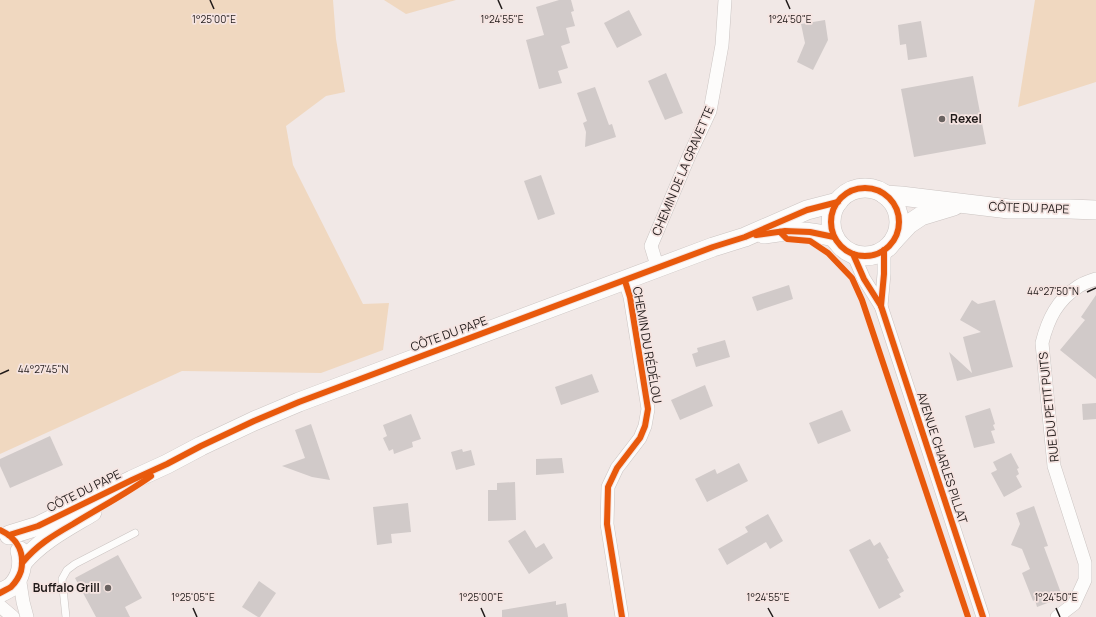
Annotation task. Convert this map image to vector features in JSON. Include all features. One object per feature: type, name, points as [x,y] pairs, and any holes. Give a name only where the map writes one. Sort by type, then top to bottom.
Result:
[{"type":"main road","points":[[865,188],[875,190],[885,195],[892,202],[897,213],[898,221],[897,231],[889,245],[875,254],[864,256],[853,254],[845,250],[834,237],[831,228],[833,210],[838,202],[845,195],[854,190],[865,188]]},
{"type":"main road","name":"CÔTE DU PAPE","points":[[885,195],[1009,209],[1096,210]]},
{"type":"main road","name":"CÔTE DU PAPE","points":[[4,532],[38,526],[201,446],[299,402],[658,269],[713,247],[744,237],[806,210],[838,202]]},
{"type":"main road","name":"CÔTE DU PAPE","points":[[889,245],[909,224],[921,216],[962,204]]},
{"type":"main road","name":"CÔTE DU PAPE","points":[[744,237],[785,231],[810,232],[834,237]]},
{"type":"main road","name":"CÔTE DU PAPE","points":[[0,594],[11,586],[31,553],[46,540],[137,486],[167,464]]},
{"type":"main road","points":[[4,532],[16,542],[21,552],[21,570]]},
{"type":"street","name":"CHEMIN DE LA GRAVETTE","points":[[658,269],[651,246],[689,156],[710,111],[722,45],[725,0]]},
{"type":"street","name":"AVENUE CHARLES PILLAT","points":[[881,306],[889,245]]},
{"type":"street","name":"AVENUE CHARLES PILLAT","points":[[853,254],[864,279],[881,306],[983,617]]},
{"type":"street","name":"RUE DU PETIT PUITS","points":[[1057,617],[1074,604],[1085,580],[1085,563],[1054,466],[1042,343],[1046,328],[1053,312],[1064,298],[1079,286],[1096,279]]},
{"type":"street","name":"CHEMIN DU RÉDÉLOU","points":[[622,617],[607,524],[608,487],[617,468],[640,438],[646,426],[648,409],[630,297],[625,281]]},
{"type":"street","points":[[21,570],[23,602],[27,617]]},
{"type":"street","points":[[0,606],[13,617]]},
{"type":"lane","points":[[66,617],[62,579],[67,570],[75,564],[135,533]]},
{"type":"shaded area","points":[[0,0],[333,0],[336,39],[345,92],[326,96],[286,126],[293,165],[363,304],[389,303],[383,350],[321,373],[182,371],[0,454]]},
{"type":"shaded area","points":[[384,0],[456,0],[406,14]]},
{"type":"shaded area","points":[[1035,0],[1096,0],[1096,82],[1018,107]]},
{"type":"building","points":[[559,0],[571,0],[574,11],[571,12],[575,26],[566,28],[570,43],[561,46],[568,68],[558,71],[562,83],[539,89],[526,40],[544,35],[536,7]]},
{"type":"building","points":[[629,10],[642,35],[617,48],[604,23]]},
{"type":"building","points":[[825,20],[828,40],[813,70],[797,62],[805,43],[801,24]]},
{"type":"building","points":[[921,21],[927,57],[908,60],[906,44],[900,45],[898,25]]},
{"type":"building","points":[[666,73],[683,113],[665,120],[648,81]]},
{"type":"building","points":[[973,76],[986,144],[914,157],[901,89]]},
{"type":"building","points":[[595,87],[609,125],[612,124],[616,137],[585,147],[586,132],[583,123],[587,121],[577,93]]},
{"type":"building","points":[[541,175],[555,214],[538,220],[524,181]]},
{"type":"building","points":[[789,285],[793,299],[757,311],[752,297]]},
{"type":"building","points":[[1096,295],[1096,379],[1060,350],[1085,320],[1081,317]]},
{"type":"building","points":[[972,300],[978,304],[995,300],[1013,367],[957,381],[949,352],[972,373],[963,337],[981,332],[960,320]]},
{"type":"building","points":[[725,340],[730,357],[696,367],[692,354],[698,352],[697,348]]},
{"type":"building","points":[[592,374],[599,392],[561,405],[555,387]]},
{"type":"building","points":[[705,385],[713,406],[680,420],[671,400]]},
{"type":"building","points":[[1096,403],[1096,419],[1083,420],[1082,404]]},
{"type":"building","points":[[990,408],[995,424],[993,425],[995,430],[991,431],[995,443],[974,448],[965,416]]},
{"type":"building","points":[[842,410],[851,431],[818,444],[809,423]]},
{"type":"building","points":[[411,414],[421,439],[412,442],[413,447],[394,454],[393,449],[389,451],[383,438],[387,436],[383,425]]},
{"type":"building","points":[[311,424],[330,480],[312,477],[282,466],[305,458],[295,430]]},
{"type":"building","points":[[50,436],[63,465],[10,488],[0,466],[0,459]]},
{"type":"building","points":[[462,449],[463,452],[471,450],[475,465],[456,470],[451,452]]},
{"type":"building","points":[[1011,453],[1019,468],[1017,469],[1019,474],[1016,476],[1022,487],[1004,497],[991,473],[997,470],[993,462]]},
{"type":"building","points":[[562,458],[564,473],[536,475],[536,459]]},
{"type":"building","points":[[739,463],[748,481],[707,502],[695,479],[715,469],[717,474]]},
{"type":"building","points":[[515,482],[516,520],[488,521],[488,490],[497,490],[497,483]]},
{"type":"building","points":[[408,503],[411,532],[391,534],[392,543],[377,545],[373,507]]},
{"type":"building","points":[[1034,506],[1048,546],[1044,547],[1061,593],[1048,598],[1050,602],[1037,607],[1035,600],[1033,601],[1022,573],[1030,569],[1022,549],[1011,545],[1020,524],[1016,513]]},
{"type":"building","points":[[768,514],[783,541],[770,549],[766,542],[727,565],[718,549],[748,532],[745,527]]},
{"type":"building","points":[[525,530],[536,548],[544,543],[553,558],[529,574],[508,541]]},
{"type":"building","points":[[870,539],[874,546],[880,542],[904,591],[899,594],[901,597],[879,609],[849,550]]},
{"type":"building","name":"Buffalo Grill","points":[[118,555],[142,598],[125,607],[130,617],[96,617],[75,578]]},
{"type":"building","points":[[259,581],[276,593],[260,617],[258,617],[242,607]]},
{"type":"building","points":[[556,601],[556,605],[566,603],[568,617],[502,617],[502,610]]},
{"type":"cycle path","points":[[865,188],[878,191],[889,198],[896,209],[899,222],[896,235],[889,246],[878,253],[865,256],[852,253],[841,246],[834,235],[831,222],[834,209],[841,198],[852,191],[865,188]]},
{"type":"cycle path","points":[[9,535],[38,526],[201,446],[299,402],[713,247],[745,237],[807,210],[838,202]]},
{"type":"cycle path","points":[[756,235],[785,231],[810,232],[834,237]]},
{"type":"cycle path","points":[[780,232],[787,239],[810,241],[828,253],[852,278],[862,300],[968,617]]},
{"type":"cycle path","points":[[881,306],[884,274],[884,250]]},
{"type":"cycle path","points":[[853,254],[864,279],[881,306],[983,617]]},
{"type":"cycle path","points":[[622,617],[607,524],[608,487],[617,468],[640,438],[645,426],[648,409],[630,297],[625,281]]},
{"type":"cycle path","points":[[22,563],[33,551],[52,537],[142,483],[151,476]]},
{"type":"cycle path","points":[[0,530],[15,541],[21,552],[22,558],[21,571],[18,578],[11,587],[0,593]]},
{"type":"place","name":"Rexel","points":[[942,119]]},
{"type":"place","name":"Buffalo Grill","points":[[108,588]]}]
